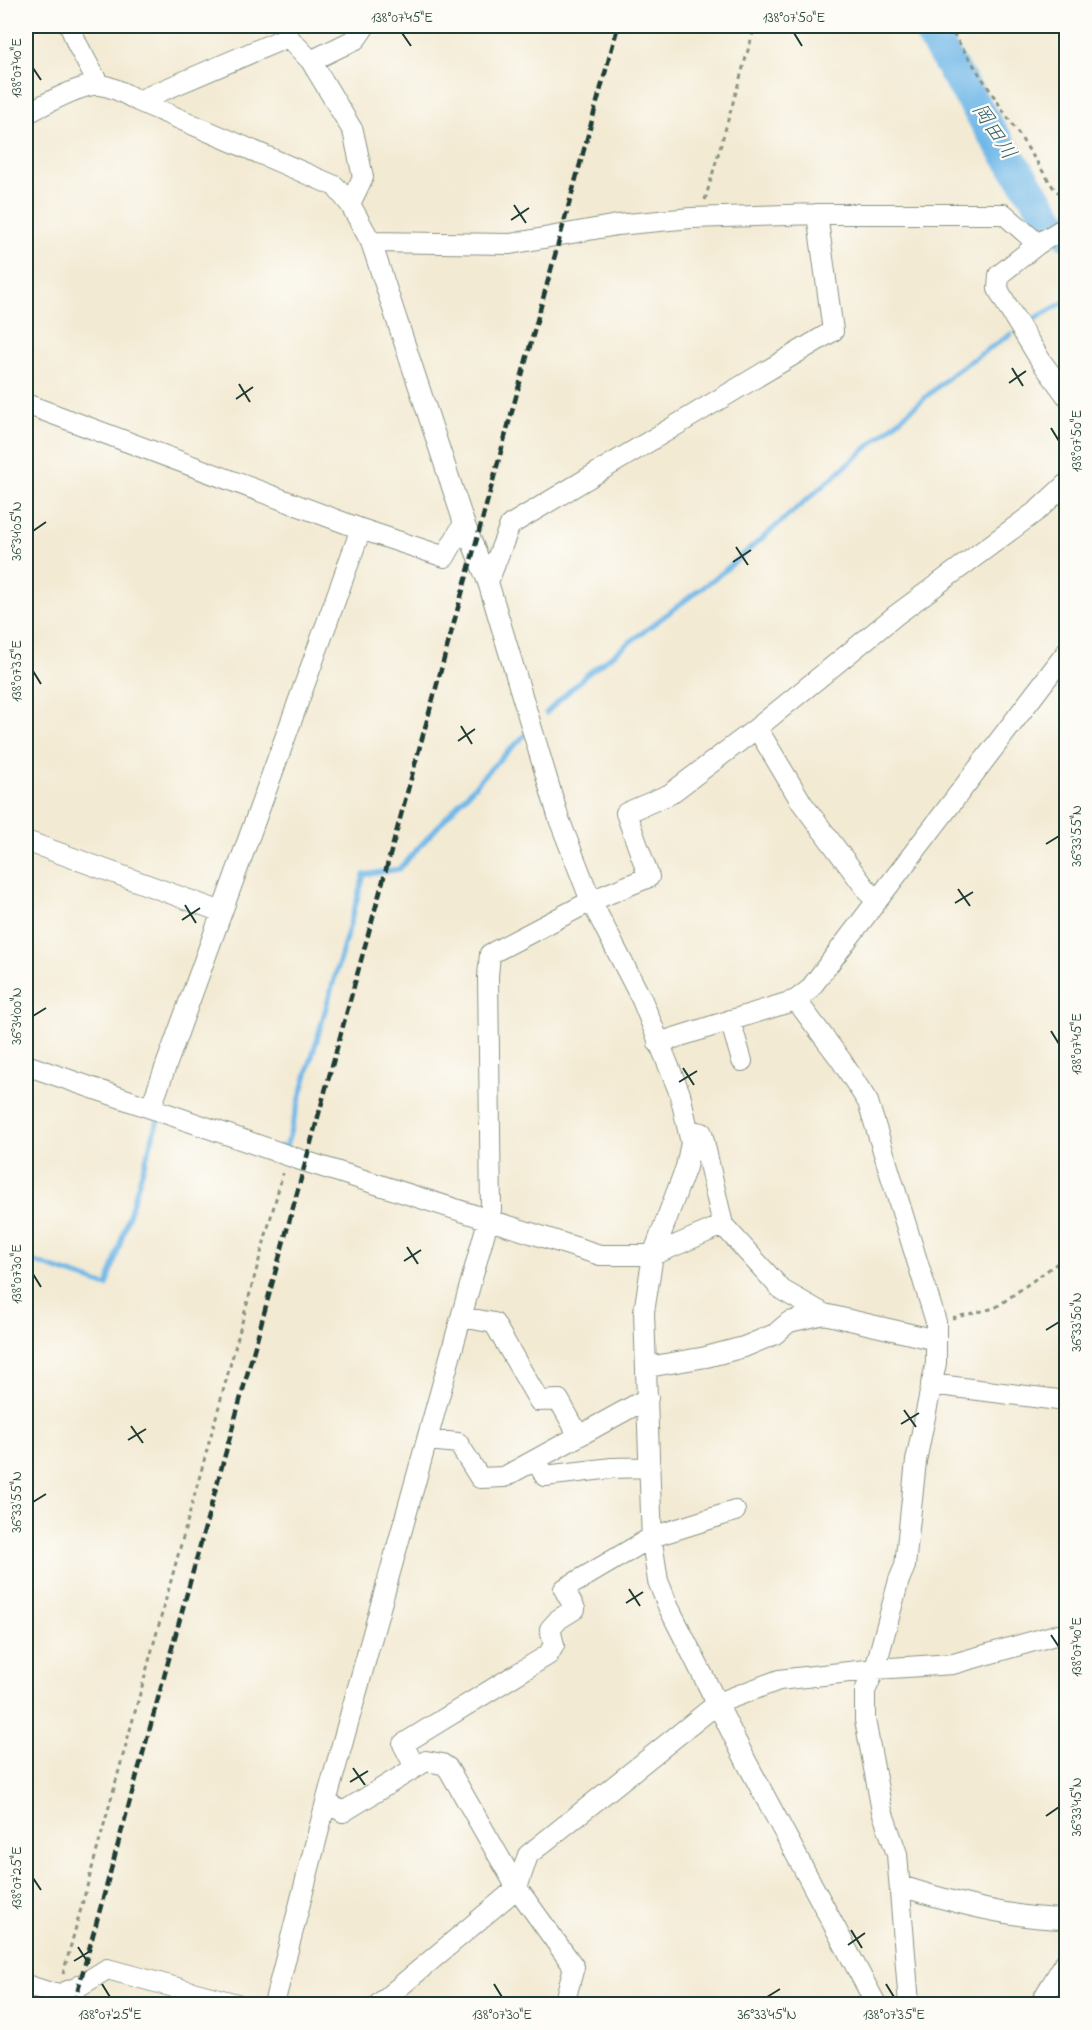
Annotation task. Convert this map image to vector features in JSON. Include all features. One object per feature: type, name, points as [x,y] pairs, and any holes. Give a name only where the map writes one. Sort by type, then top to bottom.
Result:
[{"type":"street","points":[[70,26],[99,85]]},
{"type":"street","points":[[311,61],[356,39],[365,26]]},
{"type":"street","points":[[138,101],[288,37],[311,61],[353,131],[363,177],[350,204]]},
{"type":"street","points":[[26,114],[85,87],[99,85],[129,95],[138,101],[335,186],[350,204],[371,242],[464,523],[488,582],[559,819],[591,901],[642,1000],[680,1094],[691,1143],[686,1167],[653,1255],[644,1312],[648,1367],[652,1537],[658,1581],[668,1606],[747,1763],[876,2004]]},
{"type":"street","points":[[488,582],[510,525],[833,331],[817,214]]},
{"type":"street","points":[[371,242],[510,244],[617,225],[700,218],[817,214],[1004,214],[1038,244]]},
{"type":"street","points":[[1066,227],[1038,244],[999,275],[998,288],[1041,361],[1066,395]]},
{"type":"street","points":[[26,404],[361,529],[445,557],[464,523]]},
{"type":"street","points":[[274,2004],[326,1802],[489,1220],[491,1210],[488,976],[490,954],[591,901],[649,877],[626,813],[670,794],[757,728],[896,615],[1038,510],[1066,484]]},
{"type":"street","points":[[151,1107],[361,529]]},
{"type":"street","points":[[658,1043],[796,1000],[808,990],[1066,652]]},
{"type":"street","points":[[757,728],[802,803],[876,902]]},
{"type":"street","points":[[26,841],[222,912]]},
{"type":"street","points":[[796,1000],[841,1060],[868,1102],[936,1331],[936,1363],[916,1461],[905,1566],[899,1580],[875,1669],[865,1691],[865,1720],[882,1811],[897,1854],[909,2004]]},
{"type":"street","points":[[730,1020],[742,1061]]},
{"type":"street","points":[[26,1065],[288,1155],[600,1255],[653,1255],[723,1226]]},
{"type":"street","points":[[688,1130],[702,1133],[723,1226],[782,1290],[824,1314],[936,1331]]},
{"type":"street","points":[[648,1367],[706,1357],[744,1347],[775,1334],[789,1322],[824,1314]]},
{"type":"street","points":[[462,1317],[494,1323],[539,1401],[559,1400],[579,1436]]},
{"type":"street","points":[[931,1384],[1066,1401]]},
{"type":"street","points":[[428,1440],[458,1443],[480,1478],[504,1477],[648,1398]]},
{"type":"street","points":[[536,1460],[545,1476],[612,1468],[650,1467]]},
{"type":"street","points":[[415,1767],[404,1744],[548,1655],[554,1646],[550,1629],[575,1609],[564,1589],[652,1537],[735,1511]]},
{"type":"street","points":[[378,2004],[517,1888],[528,1855],[718,1704],[779,1680],[875,1669],[953,1664],[1066,1632]]},
{"type":"street","points":[[326,1802],[343,1812],[426,1761],[442,1764],[448,1768],[517,1888],[574,1967],[564,2004]]},
{"type":"street","points":[[901,1886],[978,1908],[1042,1918],[1066,1918]]},
{"type":"street","points":[[1040,2004],[1066,1961]]},
{"type":"street","points":[[26,1985],[57,1995],[78,1987],[107,1969],[237,2004]]},
{"type":"path","points":[[700,218],[755,26]]},
{"type":"path","points":[[948,26],[1055,190],[1066,197]]},
{"type":"path","points":[[57,1995],[288,1155]]},
{"type":"path","points":[[936,1331],[994,1308],[1066,1257]]},
{"type":"waterway","name":"岡田川","points":[[926,26],[993,134],[1051,220],[1066,233]]},
{"type":"waterway","points":[[1029,322],[1066,301]]},
{"type":"waterway","points":[[546,713],[586,675],[723,572],[957,370],[1011,334]]},
{"type":"waterway","points":[[281,1146],[286,1147],[364,875],[399,869],[493,766],[526,734]]},
{"type":"waterway","points":[[26,1259],[107,1286],[158,1120]]},
{"type":"railway","points":[[74,2004],[618,26]]}]
